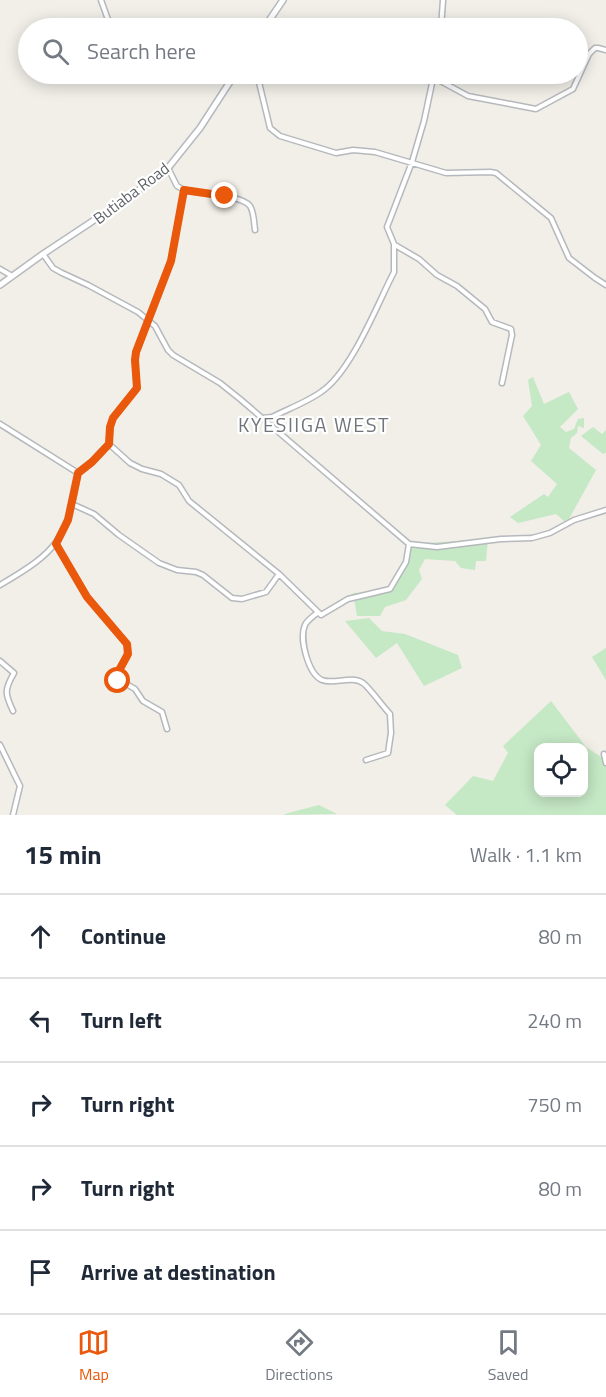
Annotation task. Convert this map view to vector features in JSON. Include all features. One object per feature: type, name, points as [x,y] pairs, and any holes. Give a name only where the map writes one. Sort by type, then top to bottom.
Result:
[{"type":"main road","points":[[271,18],[283,0]]},
{"type":"main road","name":"Butiaba Road","points":[[0,285],[127,199],[168,168],[200,128],[229,84]]},
{"type":"street","points":[[101,0],[107,18]]},
{"type":"street","points":[[442,18],[443,0]]},
{"type":"street","points":[[588,57],[591,51],[598,48],[606,50]]},
{"type":"street","points":[[259,84],[270,128],[275,134],[307,146],[336,153],[357,150],[412,162],[442,172],[496,173],[551,218],[569,258],[606,285]]},
{"type":"street","points":[[262,418],[272,417],[320,393],[346,366],[392,278],[394,244],[387,227],[412,162],[432,84]]},
{"type":"street","points":[[449,84],[468,96],[536,109],[571,91],[574,84]]},
{"type":"street","points":[[168,168],[177,186],[184,190],[225,196],[246,202],[251,208],[255,230]]},
{"type":"street","points":[[0,585],[46,554],[56,544],[65,530],[78,473],[109,444],[113,418],[137,388],[135,360],[171,261],[184,190]]},
{"type":"street","points":[[394,244],[419,259],[437,275],[457,286],[485,309],[492,322],[511,329],[512,335],[502,383]]},
{"type":"street","points":[[43,254],[53,268],[134,310],[148,320],[173,356],[220,383],[409,544],[437,547],[501,539],[532,538],[550,533],[574,520],[606,510]]},
{"type":"street","points":[[0,269],[12,276]]},
{"type":"street","points":[[0,424],[78,473]]},
{"type":"street","points":[[109,444],[130,463],[142,470],[160,474],[179,485],[189,501],[279,574],[321,615],[348,598],[390,589],[406,562],[409,544]]},
{"type":"street","points":[[72,504],[94,514],[159,563],[177,570],[203,575],[232,598],[242,599],[266,592],[279,574]]},
{"type":"street","points":[[56,544],[87,597],[127,644],[128,654],[116,678],[135,689],[143,700],[162,711],[167,729]]},
{"type":"street","points":[[318,612],[307,622],[304,629],[308,662],[313,672],[322,680],[354,680],[363,683],[390,714],[391,733],[388,753],[366,760]]},
{"type":"street","points":[[0,661],[14,673],[6,692],[14,711]]},
{"type":"street","points":[[0,745],[20,786],[13,815]]},
{"type":"street","points":[[604,754],[606,763]]},
{"type":"green space","points":[[533,377],[544,404],[569,392],[578,409],[560,427],[566,432],[574,429],[578,419],[584,418],[584,428],[578,426],[577,433],[571,438],[569,448],[596,470],[569,519],[564,521],[556,514],[518,523],[510,517],[544,494],[548,497],[557,484],[531,461],[541,445],[523,416],[532,406],[528,380]]},
{"type":"green space","points":[[593,427],[602,434],[606,430],[606,453],[603,454],[581,436]]},
{"type":"green space","points":[[488,539],[486,561],[476,561],[475,570],[461,568],[455,561],[425,559],[419,570],[422,579],[406,600],[385,607],[380,616],[357,616],[353,593],[382,592],[394,584],[402,572],[409,544]]},
{"type":"green space","points":[[369,618],[382,631],[405,634],[458,655],[462,668],[424,686],[397,643],[376,658],[345,621]]},
{"type":"green space","points":[[606,648],[606,680],[592,657]]},
{"type":"green space","points":[[551,701],[583,743],[534,743],[534,797],[588,797],[588,748],[606,760],[606,815],[457,815],[445,805],[473,776],[493,781],[508,753],[503,746]]},
{"type":"green space","points":[[319,805],[337,814],[283,815],[288,813]]},
{"type":"district","name":"KYESIIGA WEST","points":[[314,425]]},
{"type":"route","points":[[118,681],[116,676],[128,654],[127,644],[122,635],[94,607],[56,544],[65,530],[78,473],[109,444],[113,418],[137,388],[136,352],[171,261],[184,190],[225,196]]}]
